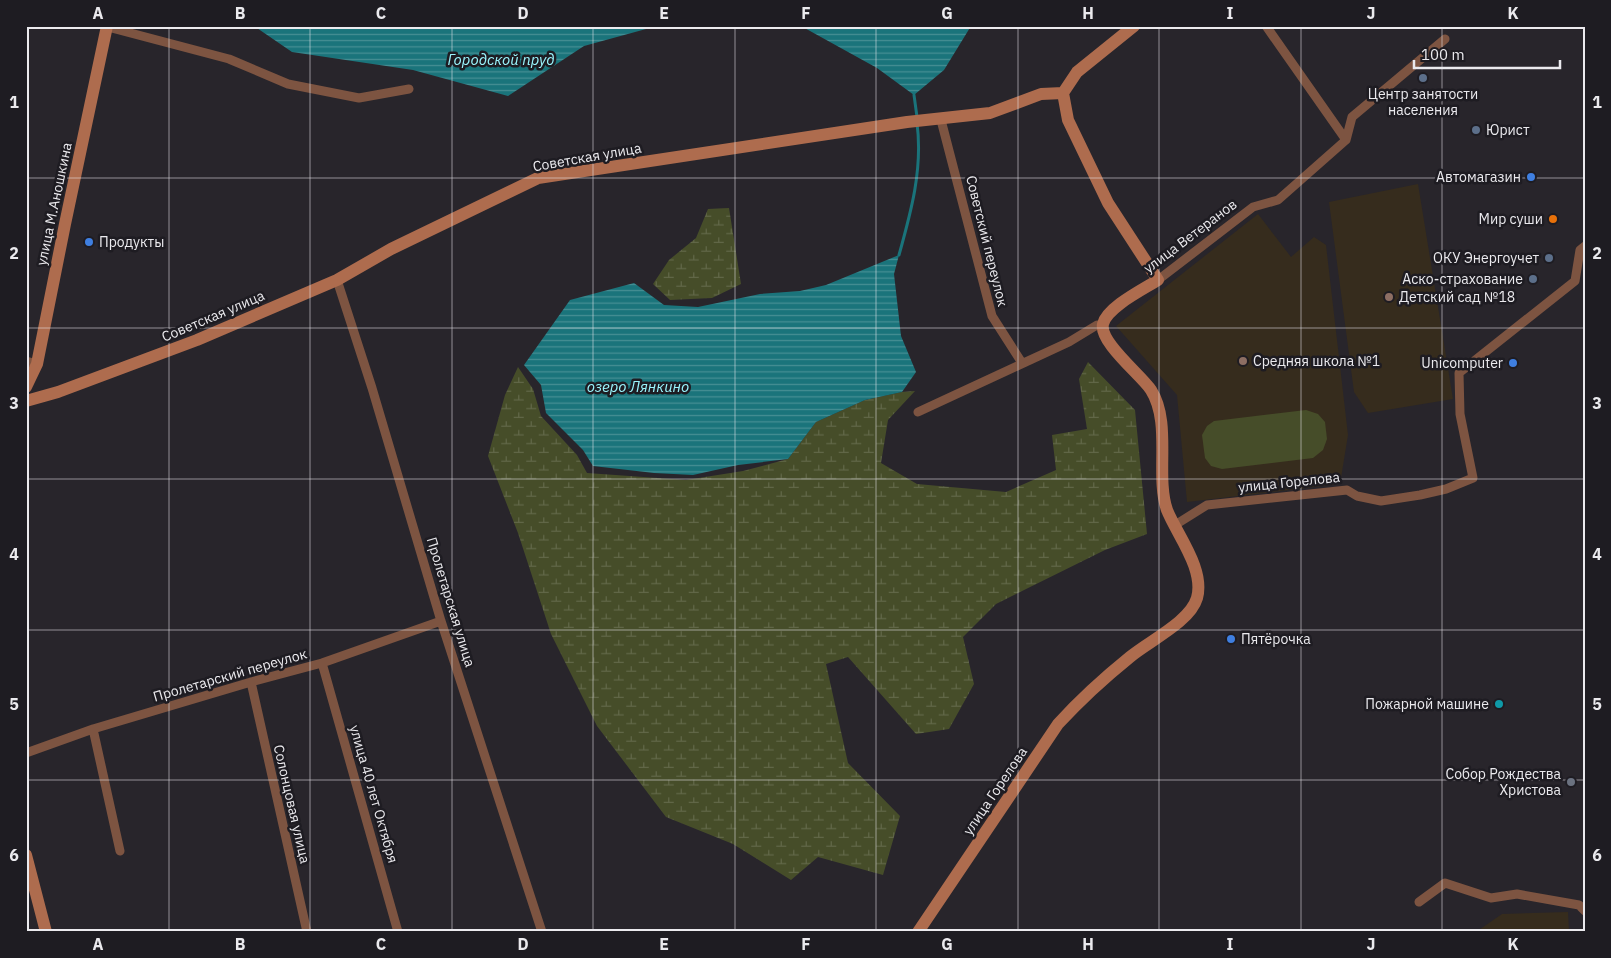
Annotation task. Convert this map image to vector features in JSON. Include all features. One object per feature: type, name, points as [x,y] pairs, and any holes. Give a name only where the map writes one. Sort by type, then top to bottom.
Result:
[{"type":"street","points":[[106,26],[229,59],[288,84],[358,98],[409,89]]},
{"type":"street","name":"улица М.Аношкина","points":[[26,387],[65,224],[106,26]]},
{"type":"street","points":[[1134,26],[1077,72],[1063,94],[1068,120],[1108,203],[1158,280]]},
{"type":"street","points":[[1266,26],[1346,140]]},
{"type":"street","points":[[1346,140],[1352,117],[1445,39]]},
{"type":"street","name":"Советская улица","points":[[26,401],[58,392],[197,340],[337,280],[392,249],[538,178],[907,122],[941,120],[990,113],[1041,94],[1063,94]]},
{"type":"street","name":"Советский переулок","points":[[941,120],[992,316],[1022,363]]},
{"type":"street","name":"улица Ветеранов","points":[[918,412],[1069,342],[1097,325],[1102,325],[1114,309],[1158,280],[1253,208],[1278,200],[1346,140]]},
{"type":"street","name":"улица Горелова","points":[[918,932],[1058,724],[1078,702],[1130,656],[1185,618],[1197,599],[1198,584],[1194,567],[1175,525],[1208,505],[1347,490],[1357,496],[1382,501],[1446,489],[1473,478],[1460,414],[1459,373],[1574,281],[1580,250],[1585,246]]},
{"type":"street","name":"Пролетарская улица","points":[[337,280],[375,398],[441,621],[542,932]]},
{"type":"street","points":[[1102,325],[1105,336],[1113,347],[1151,390],[1161,420],[1164,492],[1167,509],[1175,525]]},
{"type":"street","name":"Пролетарский переулок","points":[[26,753],[93,729],[322,663],[441,621]]},
{"type":"street","name":"улица 40 лет Октября","points":[[322,663],[398,932]]},
{"type":"street","name":"Солонцовая улица","points":[[251,682],[307,932]]},
{"type":"street","points":[[93,729],[120,850]]},
{"type":"street","points":[[26,855],[46,932]]},
{"type":"street","points":[[1419,902],[1445,883],[1491,898],[1517,894],[1579,905],[1585,911]]},
{"type":"shaded area","name":"Детский сад №18","points":[[1418,184],[1453,399],[1368,413],[1354,392],[1329,202]]},
{"type":"shaded area","name":"Средняя школа №1","points":[[1258,214],[1291,257],[1314,237],[1326,245],[1348,435],[1340,484],[1187,502],[1177,395],[1116,326]]},
{"type":"shaded area","points":[[1568,912],[1569,932],[1476,932],[1502,914]]},
{"type":"green space","points":[[729,208],[741,284],[712,298],[670,300],[653,284],[669,260],[696,238],[708,209]]},
{"type":"green space","points":[[1088,362],[1135,410],[1147,534],[1105,550],[996,604],[963,637],[974,684],[949,729],[916,734],[848,657],[826,664],[848,763],[900,816],[883,875],[818,857],[791,880],[733,844],[666,817],[597,726],[551,634],[518,533],[488,456],[505,395],[518,367],[533,389],[541,416],[577,455],[587,473],[686,480],[743,471],[788,459],[816,422],[865,400],[915,391],[888,420],[881,463],[917,484],[1006,492],[1056,470],[1052,435],[1087,429],[1079,379]]},
{"type":"green space","points":[[1306,410],[1318,414],[1325,422],[1327,439],[1323,450],[1313,458],[1222,469],[1211,466],[1205,458],[1202,435],[1207,426],[1214,421]]},
{"type":"water","name":"Городской пруд","points":[[254,26],[657,26],[584,46],[508,96],[413,70],[292,52]]},
{"type":"water","points":[[801,26],[971,26],[944,70],[914,95],[877,68]]},
{"type":"water","name":"озеро Лянкино","points":[[899,255],[894,274],[901,336],[916,372],[902,392],[865,400],[816,422],[788,459],[738,465],[693,475],[654,473],[593,466],[583,450],[546,413],[541,385],[524,365],[570,300],[634,283],[664,305],[698,307],[760,294],[800,291],[826,285]]},
{"type":"waterway","points":[[914,95],[917,117]]},
{"type":"waterway","points":[[899,255],[915,190],[918,157],[917,123]]},
{"type":"place","name":"Центр занятости населения","points":[[1423,78]]},
{"type":"place","name":"Юрист","points":[[1476,130]]},
{"type":"place","name":"Автомагазин","points":[[1531,177]]},
{"type":"place","name":"Мир суши","points":[[1553,219]]},
{"type":"place","name":"Продукты","points":[[89,242]]},
{"type":"place","name":"ОКУ Энергоучет","points":[[1549,258]]},
{"type":"place","name":"Аско-страхование","points":[[1533,279]]},
{"type":"place","name":"Детский сад №18","points":[[1389,297]]},
{"type":"place","name":"Средняя школа №1","points":[[1243,361]]},
{"type":"place","name":"Unicomputer","points":[[1513,363]]},
{"type":"place","name":"Пятёрочка","points":[[1231,639]]},
{"type":"place","name":"Пожарной машине","points":[[1499,704]]},
{"type":"place","name":"Собор Рождества Христова","points":[[1571,782]]}]
